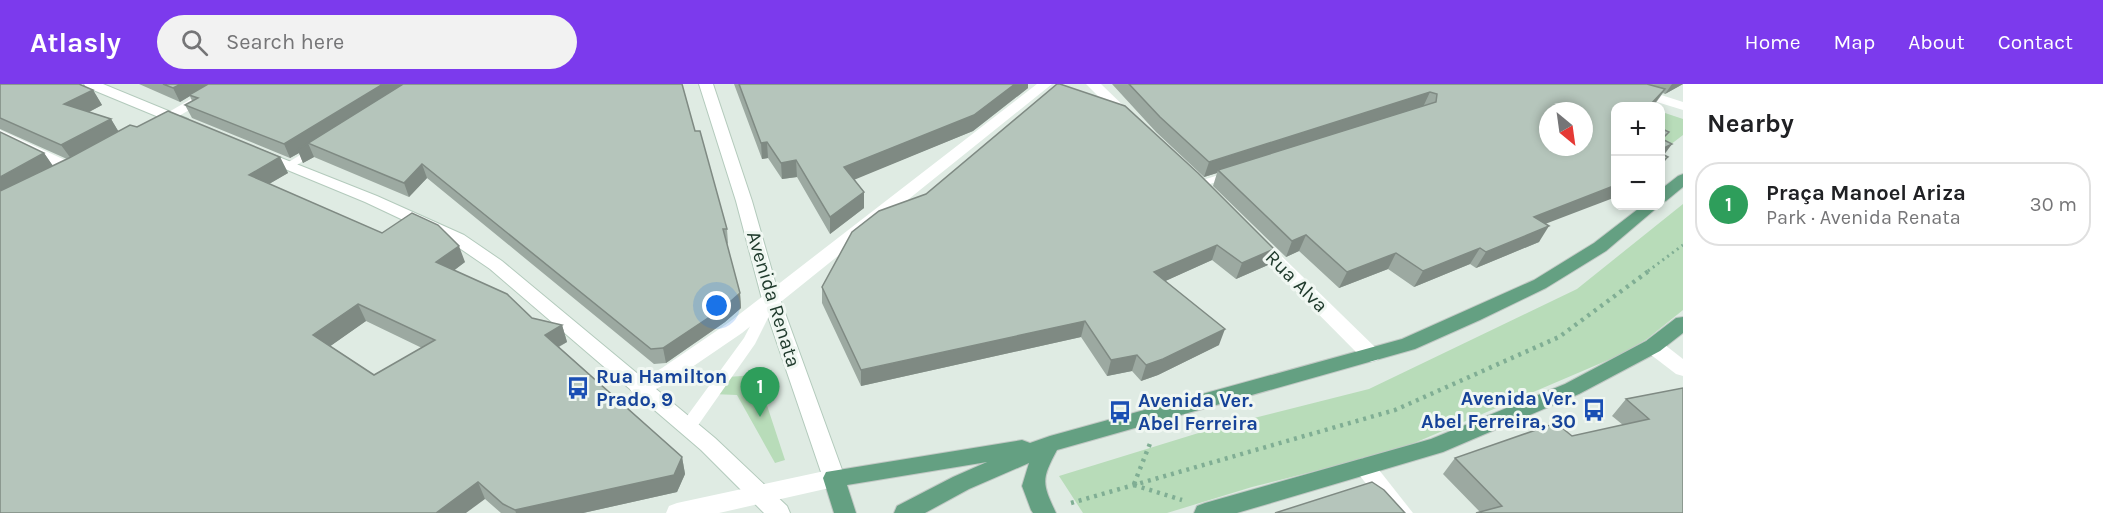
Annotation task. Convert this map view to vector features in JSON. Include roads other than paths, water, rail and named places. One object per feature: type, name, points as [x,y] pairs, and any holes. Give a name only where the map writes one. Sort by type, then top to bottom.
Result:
[{"type":"main road","points":[[90,84],[201,130]]},
{"type":"main road","points":[[141,132],[227,84]]},
{"type":"main road","name":"Avenida Renata","points":[[706,84],[744,201],[771,299],[846,513]]},
{"type":"main road","points":[[640,389],[702,352],[1045,84]]},
{"type":"main road","points":[[1093,84],[1143,131]]},
{"type":"main road","points":[[1612,84],[1683,106]]},
{"type":"main road","points":[[0,134],[78,166],[52,180]]},
{"type":"main road","points":[[245,148],[371,199],[458,239],[496,265],[640,389],[688,427],[778,513]]},
{"type":"main road","points":[[1665,194],[1683,179]]},
{"type":"main road","points":[[1196,181],[1216,201]]},
{"type":"main road","points":[[677,513],[834,478],[1050,444],[1408,344],[1474,316],[1540,284],[1600,247],[1646,210]]},
{"type":"main road","name":"Rua Alva","points":[[1240,225],[1371,355]]},
{"type":"main road","points":[[1210,511],[1436,446],[1524,411],[1653,346],[1683,323]]},
{"type":"main road","points":[[1653,346],[1683,369]]},
{"type":"main road","points":[[905,513],[961,483],[1050,444]]},
{"type":"main road","points":[[1045,513],[1032,489],[1033,480],[1050,444]]},
{"type":"main road","points":[[1364,467],[1402,513]]},
{"type":"lane","points":[[288,166],[329,141]]},
{"type":"lane","points":[[1196,181],[1244,170]]},
{"type":"lane","points":[[688,427],[750,340],[771,299]]},
{"type":"place","name":"Rua Hamilton Prado, 9","points":[[578,388]]},
{"type":"place","name":"Avenida Ver. Abel Ferreira, 30","points":[[1594,410]]},
{"type":"place","name":"Avenida Ver. Abel Ferreira","points":[[1120,412]]},
{"type":"place","name":"Praça Manoel Ariza","points":[[760,417]]}]
